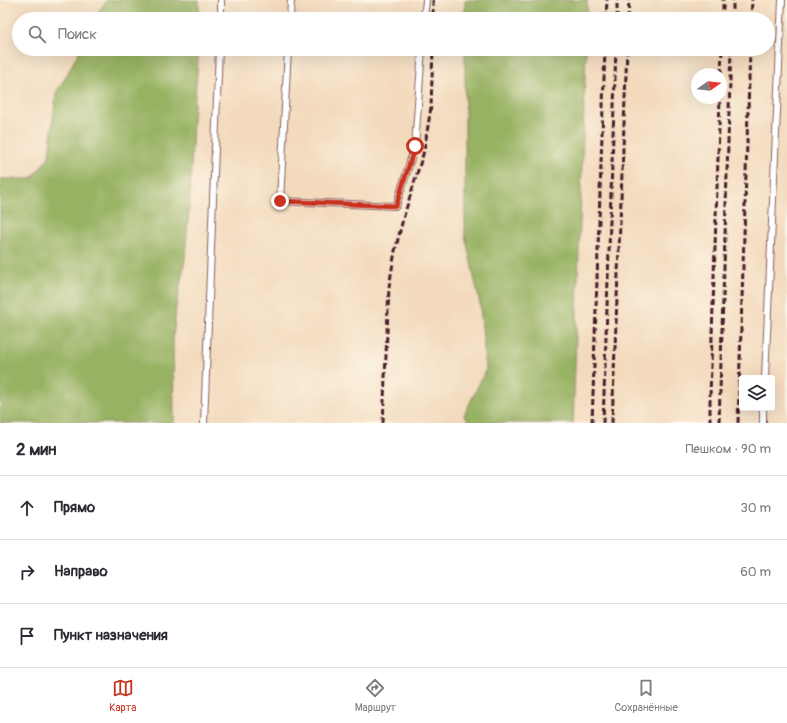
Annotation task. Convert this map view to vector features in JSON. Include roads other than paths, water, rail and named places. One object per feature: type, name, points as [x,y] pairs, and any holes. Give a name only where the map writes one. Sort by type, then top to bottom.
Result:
[{"type":"lane","points":[[221,0],[221,12]]},
{"type":"lane","points":[[290,12],[291,0]]},
{"type":"lane","points":[[425,12],[426,0]]},
{"type":"lane","points":[[765,375],[782,0]]},
{"type":"lane","points":[[204,423],[219,56]]},
{"type":"lane","points":[[288,56],[280,201],[396,206],[415,146],[421,56]]},
{"type":"lane","points":[[763,411],[763,423]]},
{"type":"railway","points":[[433,0],[433,12]]},
{"type":"railway","points":[[606,12],[607,0]]},
{"type":"railway","points":[[617,0],[617,12]]},
{"type":"railway","points":[[628,12],[629,0]]},
{"type":"railway","points":[[723,0],[723,12]]},
{"type":"railway","points":[[733,0],[733,12]]},
{"type":"railway","points":[[751,12],[752,0]]},
{"type":"railway","points":[[383,423],[389,287],[395,251],[403,219],[424,151],[431,107],[433,56]]},
{"type":"railway","points":[[592,423],[605,56]]},
{"type":"railway","points":[[603,423],[616,56]]},
{"type":"railway","points":[[612,423],[627,56]]},
{"type":"railway","points":[[721,68],[722,56]]},
{"type":"railway","points":[[719,423],[731,56]]},
{"type":"railway","points":[[738,423],[750,56]]},
{"type":"railway","points":[[710,423],[720,104]]}]
